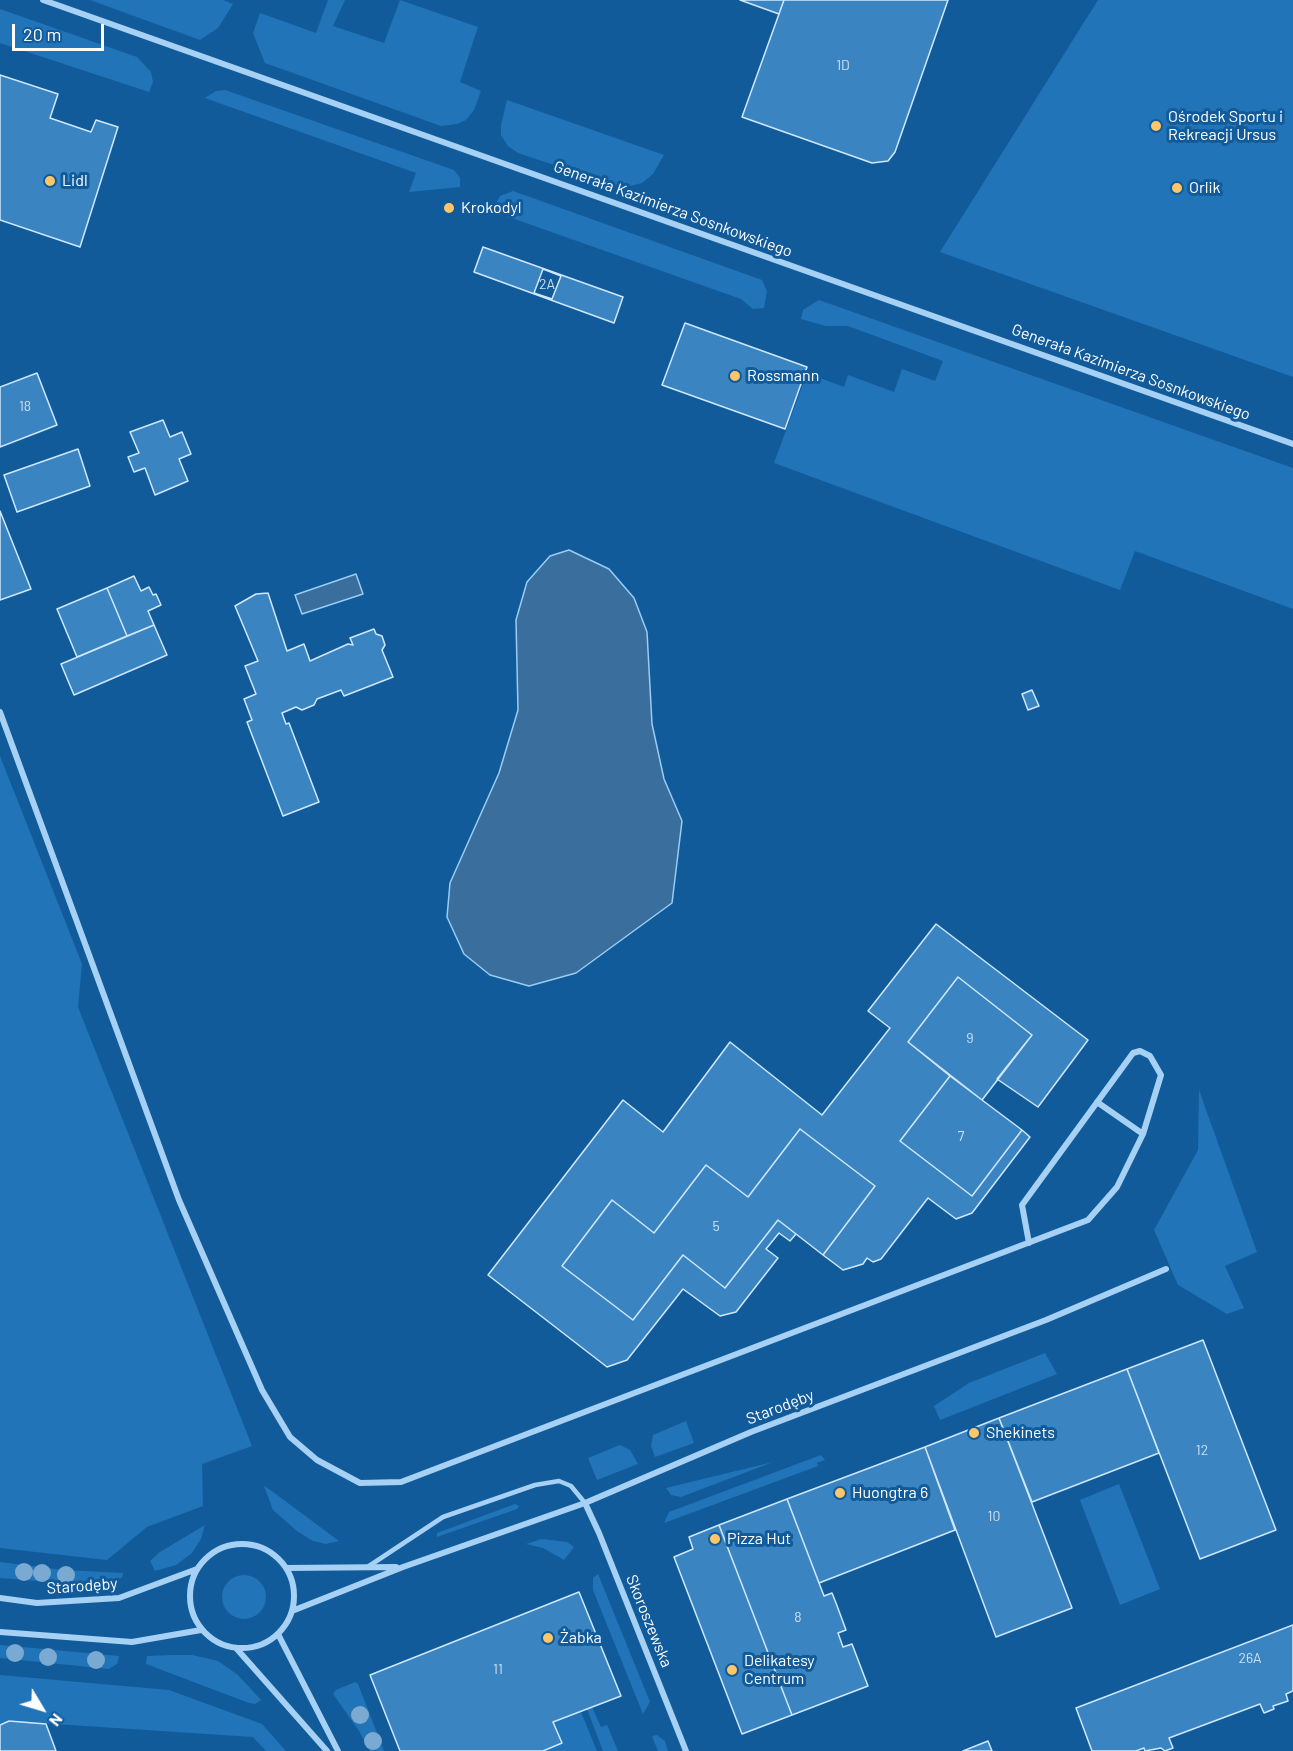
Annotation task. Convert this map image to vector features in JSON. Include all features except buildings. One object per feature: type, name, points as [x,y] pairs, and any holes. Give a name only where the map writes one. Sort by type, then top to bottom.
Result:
[{"type":"street","name":"Generała Kazimierza Sosnkowskiego","points":[[43,0],[1293,444]]},
{"type":"street","points":[[0,712],[179,1200],[262,1390],[290,1437],[317,1460],[360,1483],[401,1482],[1029,1243],[1088,1220],[1099,1211],[1118,1187],[1143,1134],[1161,1075],[1150,1056],[1140,1052],[1133,1053],[1022,1205],[1029,1243]]},
{"type":"street","points":[[1097,1102],[1143,1134]]},
{"type":"street","name":"Starodęby","points":[[292,1611],[403,1567],[585,1503],[751,1432],[1046,1320],[1166,1269]]},
{"type":"street","name":"Skoroszewska","points":[[585,1503],[686,1751]]},
{"type":"street","points":[[231,1545],[252,1545],[271,1553],[286,1568],[294,1589],[292,1611],[278,1634],[258,1646],[236,1648],[217,1642],[201,1630],[193,1616],[189,1600],[191,1584],[198,1569],[212,1554],[231,1545]]},
{"type":"street","name":"Starodęby","points":[[286,1568],[403,1567]]},
{"type":"street","name":"Starodęby","points":[[0,1598],[37,1603],[118,1598],[198,1569]]},
{"type":"street","points":[[0,1632],[132,1642],[201,1630]]},
{"type":"street","points":[[278,1634],[338,1751]]},
{"type":"street","points":[[236,1648],[327,1751]]},
{"type":"lane","points":[[367,1567],[443,1517],[535,1485],[559,1481],[572,1486],[585,1503]]},
{"type":"shaded area","points":[[90,0],[223,0],[233,4],[218,28],[200,40]]},
{"type":"shaded area","points":[[328,0],[345,0],[333,26],[384,43],[400,0],[478,27],[460,82],[481,91],[474,110],[466,120],[441,126],[265,63],[253,33],[260,13],[316,33]]},
{"type":"shaded area","name":"Ośrodek Sportu i Rekreacji Ursus","points":[[1098,0],[1293,0],[1293,377],[940,252]]},
{"type":"shaded area","points":[[0,9],[137,57],[151,72],[153,82],[149,92],[0,43]]},
{"type":"shaded area","points":[[225,90],[454,170],[460,178],[460,187],[409,192],[416,173],[205,98],[216,91]]},
{"type":"shaded area","points":[[507,100],[664,155],[653,174],[642,183],[622,188],[518,153],[508,146],[501,135]]},
{"type":"shaded area","points":[[513,191],[762,280],[767,291],[764,308],[753,309],[741,299],[492,211],[500,196]]},
{"type":"shaded area","points":[[819,300],[1293,468],[1293,609],[1135,551],[1120,590],[774,463],[807,373],[844,387],[848,375],[894,392],[902,369],[935,381],[943,361],[848,326],[826,326],[801,319],[803,310]]},
{"type":"shaded area","points":[[569,550],[609,569],[634,598],[647,632],[652,724],[664,779],[682,821],[672,903],[576,973],[529,986],[490,975],[464,954],[447,917],[450,883],[499,773],[518,710],[516,620],[527,582],[550,556]]},
{"type":"shaded area","points":[[356,574],[363,594],[302,614],[295,595]]},
{"type":"shaded area","points":[[0,756],[82,964],[78,1007],[252,1446],[202,1464],[203,1506],[147,1527],[107,1560],[0,1548]]},
{"type":"shaded area","points":[[1199,1090],[1257,1252],[1225,1266],[1244,1308],[1227,1314],[1178,1285],[1154,1230],[1198,1150]]},
{"type":"shaded area","points":[[1045,1353],[1057,1374],[940,1420],[934,1406],[969,1383]]},
{"type":"shaded area","points":[[686,1421],[694,1443],[655,1457],[651,1446],[653,1435]]},
{"type":"shaded area","points":[[620,1445],[630,1450],[638,1464],[597,1480],[588,1458]]},
{"type":"shaded area","points":[[821,1455],[825,1460],[817,1463],[818,1466],[664,1523],[669,1512]]},
{"type":"shaded area","points":[[773,1462],[681,1497],[671,1495],[666,1488]]},
{"type":"shaded area","points":[[1119,1484],[1160,1589],[1120,1605],[1080,1500]]},
{"type":"shaded area","points":[[264,1486],[339,1541],[326,1544],[313,1541],[297,1531],[273,1510]]},
{"type":"shaded area","points":[[515,1504],[519,1506],[517,1509],[437,1537],[437,1533]]},
{"type":"shaded area","points":[[205,1525],[201,1539],[192,1553],[176,1565],[155,1571],[150,1561],[160,1552]]},
{"type":"shaded area","points":[[542,1539],[567,1542],[574,1547],[564,1560],[543,1548],[526,1544]]},
{"type":"shaded area","points":[[0,1562],[64,1570],[123,1573],[122,1578],[77,1584],[0,1578]]},
{"type":"shaded area","points":[[598,1574],[650,1702],[643,1714],[593,1590],[593,1578]]},
{"type":"shaded area","points":[[244,1575],[260,1581],[266,1597],[260,1613],[244,1619],[228,1613],[222,1597],[228,1581]]},
{"type":"shaded area","points":[[0,1645],[119,1656],[117,1664],[109,1669],[0,1658]]},
{"type":"shaded area","points":[[192,1655],[218,1661],[238,1675],[261,1700],[255,1704],[249,1703],[146,1664],[147,1656]]},
{"type":"shaded area","points":[[0,1675],[169,1690],[262,1724],[286,1751],[266,1751],[253,1737],[9,1721],[0,1725]]},
{"type":"shaded area","points":[[355,1682],[358,1684],[384,1751],[370,1751],[333,1694],[336,1690]]},
{"type":"shaded area","points":[[592,1707],[601,1727],[607,1725],[618,1751],[603,1751],[587,1709]]},
{"type":"shaded area","points":[[581,1712],[597,1751],[543,1751],[562,1743],[553,1722]]},
{"type":"shaded area","points":[[657,1735],[665,1741],[668,1751],[658,1751],[652,1736]]},
{"type":"place","name":"Ośrodek Sportu i Rekreacji Ursus","points":[[1156,126]]},
{"type":"place","name":"Lidl","points":[[50,181]]},
{"type":"place","name":"Orlik","points":[[1177,188]]},
{"type":"place","name":"Krokodyl","points":[[449,208]]},
{"type":"place","name":"Rossmann","points":[[735,376]]},
{"type":"place","name":"Shekinets","points":[[974,1433]]},
{"type":"place","name":"Huongtra 6","points":[[840,1493]]},
{"type":"place","name":"Pizza Hut","points":[[715,1539]]},
{"type":"place","name":"Żabka","points":[[548,1638]]},
{"type":"place","name":"Delikatesy Centrum","points":[[732,1670]]}]
